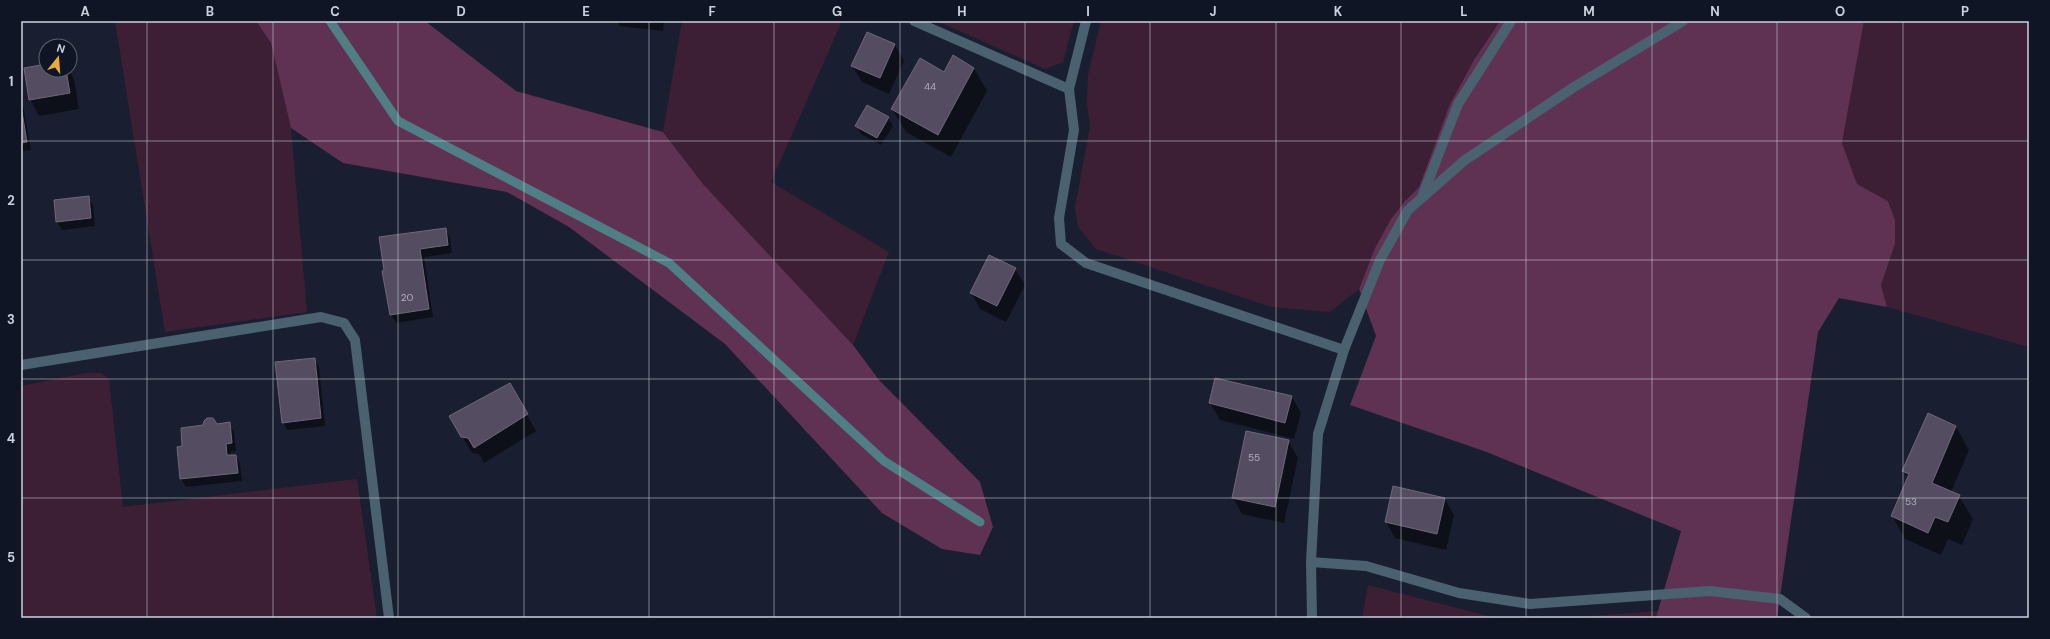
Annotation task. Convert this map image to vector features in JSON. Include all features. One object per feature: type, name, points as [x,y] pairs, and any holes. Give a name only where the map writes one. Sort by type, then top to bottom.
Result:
[{"type":"street","points":[[914,21],[1069,89]]},
{"type":"street","points":[[1086,21],[1069,89],[1074,130],[1059,218],[1061,244],[1086,263],[1344,350]]},
{"type":"street","points":[[1422,197],[1458,104],[1511,21]]},
{"type":"street","points":[[1312,618],[1311,562],[1318,434],[1344,350],[1380,260],[1408,210],[1471,156],[1574,87],[1683,21]]},
{"type":"street","points":[[21,365],[321,317],[344,323],[355,340],[389,618]]},
{"type":"street","points":[[1311,562],[1366,566],[1459,593],[1530,604],[1710,591],[1780,599],[1806,618]]},
{"type":"shaded area","points":[[115,21],[256,21],[271,43],[291,128],[307,312],[165,332]]},
{"type":"shaded area","points":[[256,21],[425,21],[516,91],[663,132],[703,184],[853,345],[879,380],[980,482],[993,527],[980,555],[942,549],[882,513],[725,344],[569,227],[507,192],[343,163],[291,128],[271,43]]},
{"type":"shaded area","points":[[682,21],[842,21],[771,182],[889,252],[853,345],[703,184],[663,132]]},
{"type":"shaded area","points":[[937,21],[1074,21],[1063,62],[1045,69]]},
{"type":"shaded area","points":[[1101,21],[1500,21],[1474,60],[1450,104],[1419,187],[1405,201],[1391,219],[1375,248],[1359,289],[1330,312],[1271,307],[1096,249],[1078,227],[1075,207],[1090,126],[1087,103],[1088,75]]},
{"type":"shaded area","points":[[1500,21],[1864,21],[1842,143],[1857,184],[1888,201],[1895,220],[1895,244],[1881,285],[1887,307],[1839,298],[1818,332],[1777,618],[1656,618],[1681,531],[1484,451],[1350,405],[1376,336],[1359,289],[1375,248],[1391,219],[1405,201],[1419,187],[1450,104],[1474,60]]},
{"type":"shaded area","points":[[1864,21],[2029,21],[2029,347],[1887,307],[1881,285],[1895,244],[1895,220],[1888,201],[1857,184],[1842,143]]},
{"type":"shaded area","points":[[86,373],[102,373],[109,379],[123,507],[357,479],[377,618],[21,618],[21,386]]},
{"type":"shaded area","points":[[1368,585],[1496,618],[1362,618]]},
{"type":"shaded area","points":[[1658,611],[1656,618],[1565,618]]},
{"type":"building","points":[[867,32],[895,44],[880,78],[851,66]]},
{"type":"building","points":[[953,55],[974,68],[938,135],[891,109],[920,58],[944,72]]},
{"type":"building","points":[[38,65],[38,78],[67,78],[70,93],[29,100],[24,68]]},
{"type":"building","points":[[867,105],[889,117],[877,138],[855,126]]},
{"type":"building","points":[[21,106],[27,142],[21,143]]},
{"type":"building","points":[[89,196],[91,218],[56,222],[54,200]]},
{"type":"building","points":[[446,228],[448,245],[420,249],[429,309],[390,315],[382,271],[384,270],[379,237]]},
{"type":"building","points":[[989,255],[1016,268],[997,306],[970,293]]},
{"type":"building","points":[[315,358],[321,418],[282,423],[275,362]]},
{"type":"building","points":[[1215,378],[1292,396],[1285,423],[1209,403]]},
{"type":"building","points":[[510,383],[528,414],[474,448],[468,438],[461,437],[449,416]]},
{"type":"building","points":[[1928,413],[1956,426],[1932,483],[1960,495],[1948,522],[1935,517],[1928,533],[1891,516],[1909,474],[1902,471]]},
{"type":"building","points":[[207,418],[213,418],[217,424],[230,422],[232,443],[226,444],[227,455],[236,455],[238,473],[180,479],[177,447],[182,446],[181,428],[203,425]]},
{"type":"building","points":[[1246,431],[1289,440],[1275,507],[1232,498]]},
{"type":"building","points":[[1393,486],[1445,498],[1437,534],[1385,522]]},
{"type":"waterway","points":[[330,21],[398,121],[669,263],[884,461],[980,522]]}]
